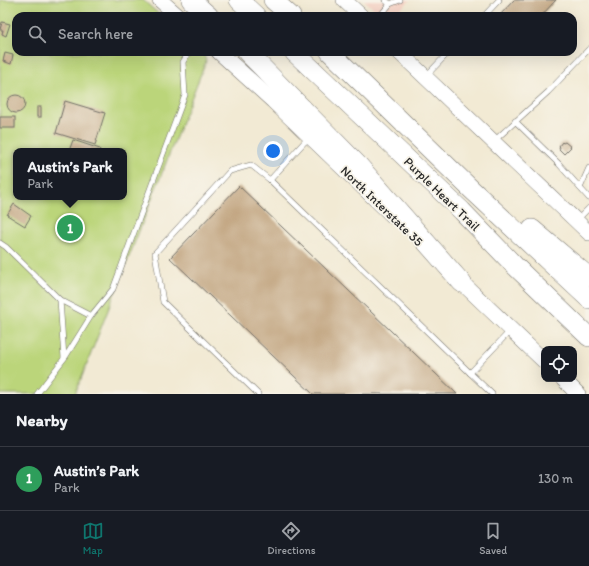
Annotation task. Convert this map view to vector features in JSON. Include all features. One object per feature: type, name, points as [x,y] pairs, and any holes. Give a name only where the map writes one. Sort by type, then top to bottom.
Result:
[{"type":"highway","points":[[191,0],[204,12]]},
{"type":"highway","points":[[239,0],[252,12]]},
{"type":"highway","points":[[273,0],[286,12]]},
{"type":"highway","points":[[293,0],[302,12]]},
{"type":"highway","points":[[251,56],[360,167],[462,283]]},
{"type":"highway","name":"Purple Heart Trail","points":[[298,56],[462,211],[515,266],[589,337]]},
{"type":"highway","name":"Purple Heart Trail","points":[[335,56],[471,189],[589,299]]},
{"type":"highway","points":[[471,189],[525,224],[589,277]]},
{"type":"main road","points":[[160,0],[174,12]]},
{"type":"main road","points":[[344,0],[357,12]]},
{"type":"main road","name":"North Interstate 35","points":[[223,56],[310,136],[541,358]]},
{"type":"main road","points":[[403,56],[589,233]]},
{"type":"main road","points":[[566,382],[578,394]]},
{"type":"lane","points":[[385,0],[390,4]]},
{"type":"lane","points":[[383,12],[390,4],[400,0]]},
{"type":"lane","points":[[488,12],[499,0]]},
{"type":"lane","points":[[493,141],[548,92],[589,49]]},
{"type":"lane","points":[[37,394],[64,358],[91,316],[113,289],[185,95],[183,62],[187,56]]},
{"type":"lane","points":[[425,77],[445,56]]},
{"type":"lane","points":[[515,121],[559,164],[589,198]]},
{"type":"lane","points":[[270,180],[310,136]]},
{"type":"lane","points":[[258,394],[163,302],[155,253],[230,171],[251,165],[270,180],[492,394]]},
{"type":"lane","points":[[580,188],[589,168]]},
{"type":"lane","points":[[576,221],[589,208]]},
{"type":"lane","points":[[0,243],[60,300],[91,316]]},
{"type":"lane","points":[[60,300],[64,358]]},
{"type":"lane","points":[[470,373],[512,330]]},
{"type":"shaded area","points":[[364,0],[410,0],[398,12],[378,12]]},
{"type":"green space","points":[[0,0],[143,0],[156,12],[12,12],[12,56],[204,56],[206,61],[75,394],[0,394]]},
{"type":"building","points":[[514,0],[556,0],[545,12],[503,12]]},
{"type":"building","points":[[2,22],[10,24],[6,36],[2,34],[3,30],[0,30]]},
{"type":"building","points":[[5,53],[13,56],[11,64],[3,61]]},
{"type":"building","points":[[12,95],[20,95],[25,100],[23,111],[20,113],[12,113],[7,108],[7,100]]},
{"type":"building","points":[[65,101],[105,113],[95,145],[56,133]]},
{"type":"building","points":[[37,107],[41,107],[41,117],[37,117]]},
{"type":"building","points":[[0,117],[15,117],[15,128],[0,128]]},
{"type":"building","points":[[73,140],[97,148],[70,148]]},
{"type":"building","points":[[562,142],[565,142],[571,147],[564,154],[559,149]]},
{"type":"building","points":[[239,186],[457,394],[313,394],[170,258]]},
{"type":"building","points":[[14,204],[31,216],[25,226],[7,215]]},
{"type":"place","name":"Austin’s Park","points":[[70,228]]}]
